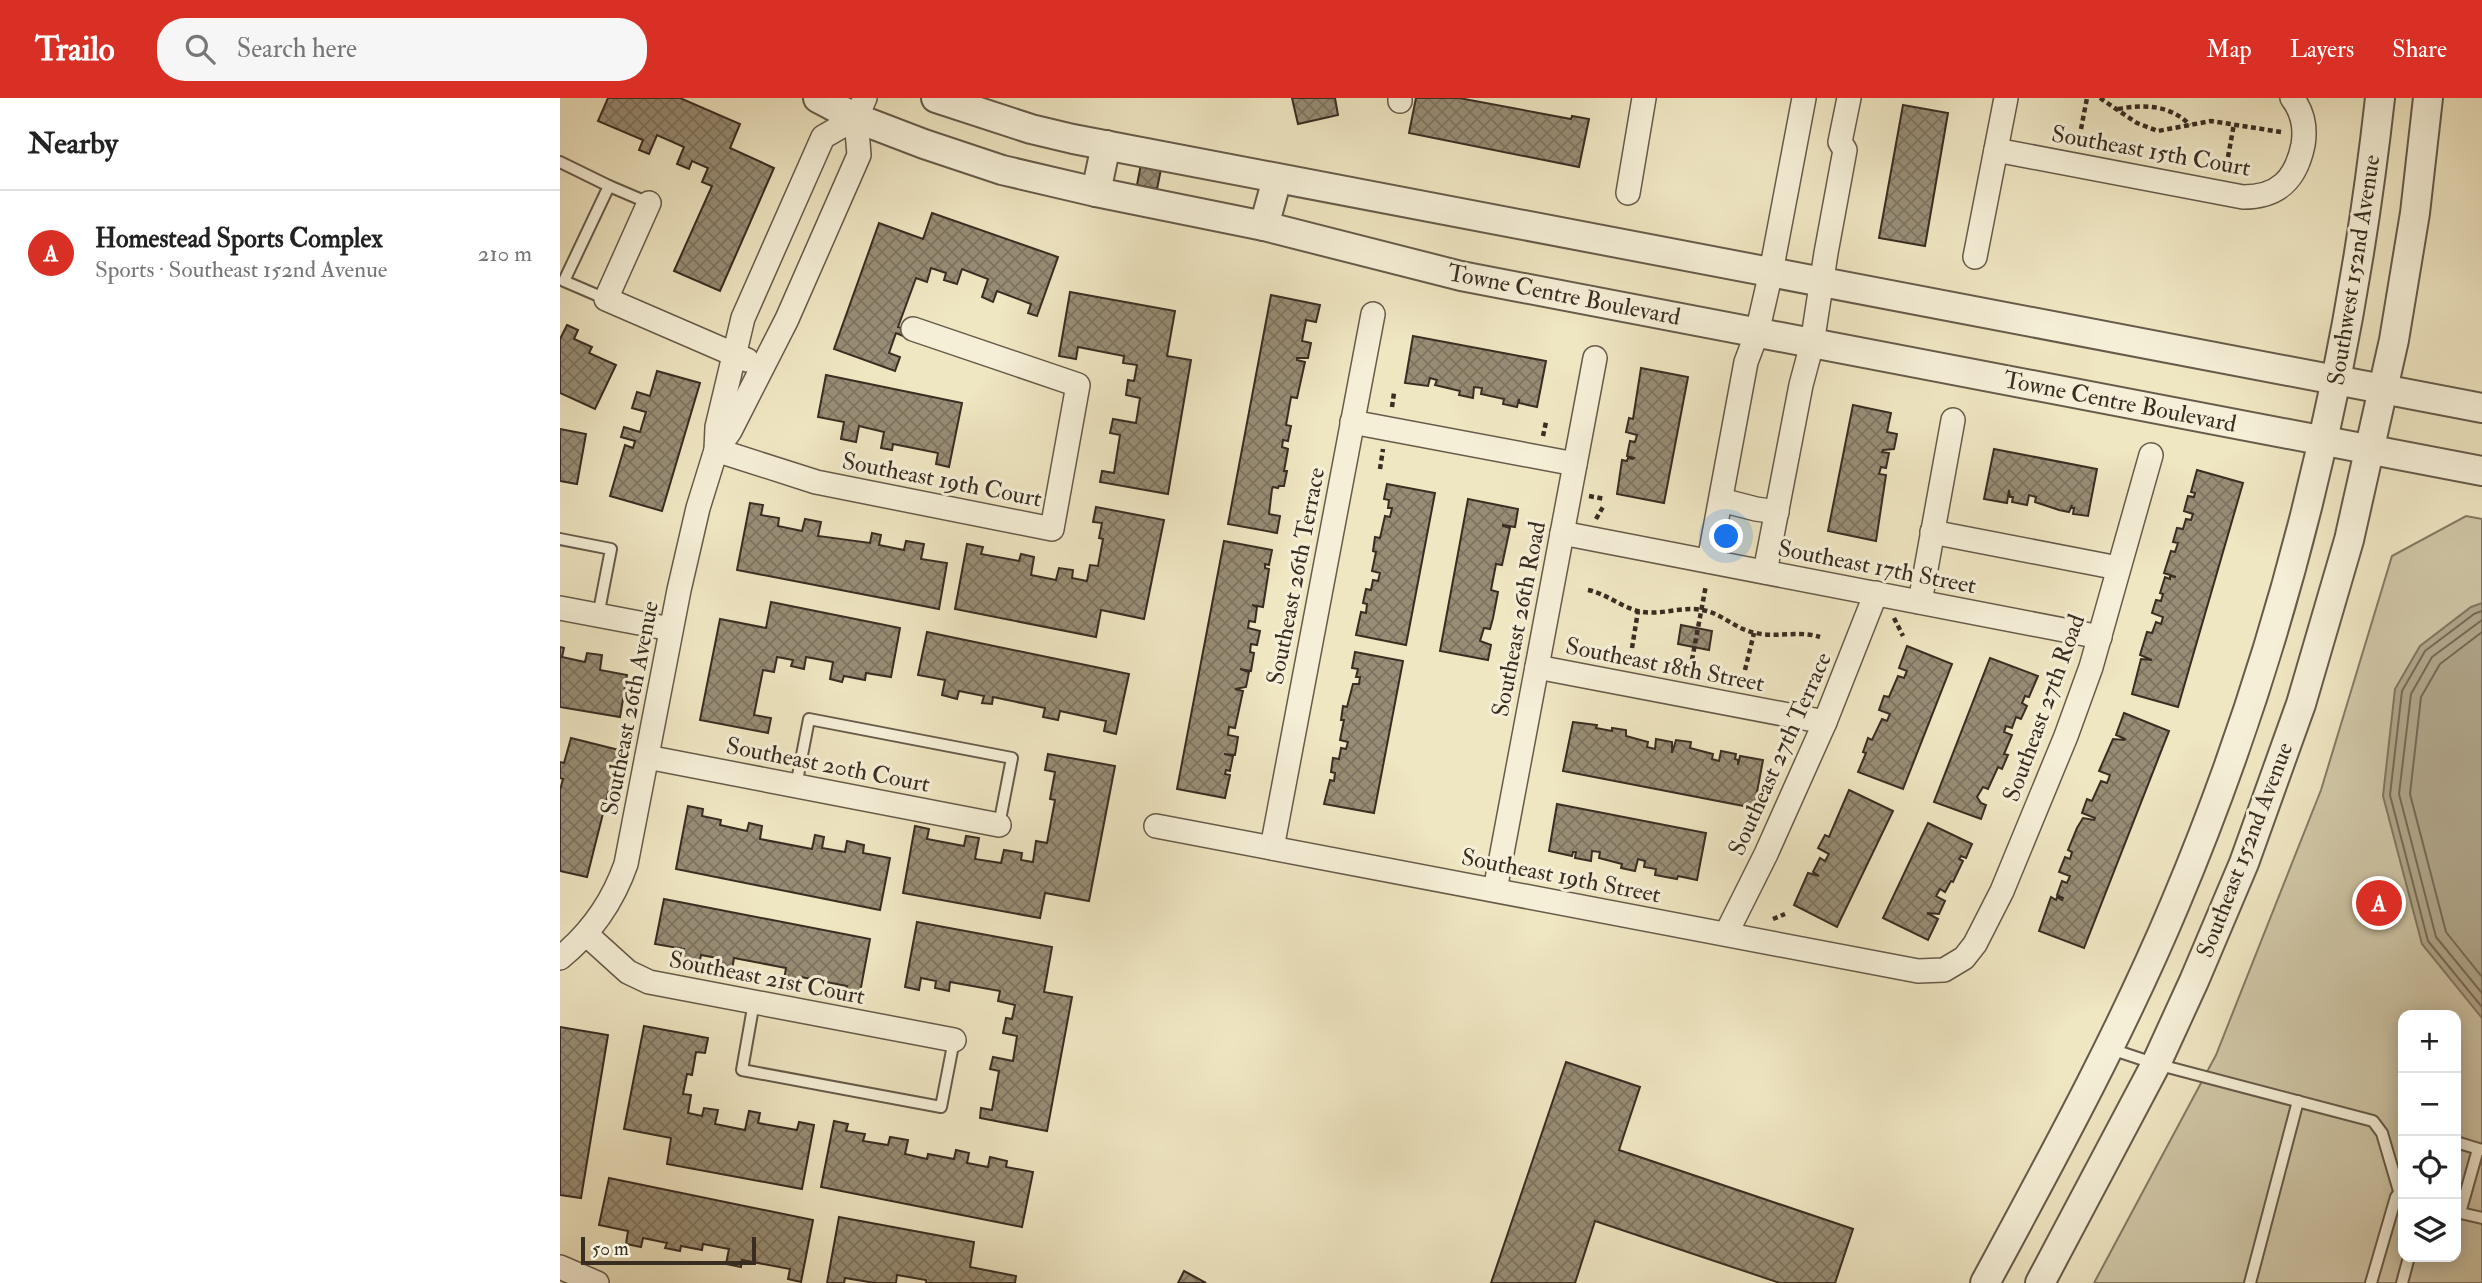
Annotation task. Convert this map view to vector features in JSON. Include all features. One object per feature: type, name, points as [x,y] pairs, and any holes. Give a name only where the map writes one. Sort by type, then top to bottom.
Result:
[{"type":"street","name":"Towne Centre Boulevard","points":[[818,98],[860,108],[965,159],[1002,170],[1265,226],[1461,276],[2482,471]]},
{"type":"street","points":[[936,98],[1031,129],[1106,145],[2482,408]]},
{"type":"street","points":[[1628,193],[1644,98]]},
{"type":"street","points":[[1709,561],[1746,362],[1757,333],[1771,272],[1804,98]]},
{"type":"street","points":[[1765,572],[1801,386],[1812,344],[1845,150],[1840,142],[1849,98]]},
{"type":"street","points":[[1845,150],[1855,146],[1865,98]]},
{"type":"street","points":[[1975,257],[2006,98]]},
{"type":"street","name":"Southeast 15th Court","points":[[1996,150],[2243,197],[2259,196],[2282,186],[2298,164],[2304,127],[2301,112],[2292,98]]},
{"type":"street","name":"Southwest 152nd Avenue","points":[[2323,441],[2347,332],[2380,98]]},
{"type":"street","name":"Southwest 152nd Avenue","points":[[2382,390],[2394,340],[2412,234],[2428,98]]},
{"type":"street","name":"Southeast 26th Avenue","points":[[560,958],[586,934],[607,904],[623,873],[648,757],[671,629],[694,524],[716,450],[717,427],[743,318],[823,136],[860,108]]},
{"type":"street","name":"Southeast 26th Avenue","points":[[716,450],[730,431],[787,319],[859,155],[860,108]]},
{"type":"street","points":[[1096,192],[1106,145]]},
{"type":"street","points":[[1265,226],[1277,179]]},
{"type":"street","points":[[649,203],[606,299],[763,367]]},
{"type":"street","name":"Southeast 26th Terrace","points":[[1272,848],[1373,314]]},
{"type":"street","name":"Southeast 19th Court","points":[[716,450],[827,484],[1052,529],[1078,385],[913,329]]},
{"type":"street","name":"Southeast 26th Road","points":[[1495,890],[1595,358]]},
{"type":"street","name":"Southeast 152nd Avenue","points":[[2040,1283],[2156,1064],[2228,903],[2284,753],[2338,580],[2382,390]]},
{"type":"street","points":[[1920,602],[1953,420]]},
{"type":"street","points":[[1352,422],[1575,464]]},
{"type":"street","name":"Southeast 152nd Avenue","points":[[1985,1283],[2109,1048],[2174,907],[2236,748],[2291,574],[2323,441]]},
{"type":"street","name":"Southeast 27th Road","points":[[1955,964],[1975,944],[2013,867],[2070,726],[2100,636],[2151,455]]},
{"type":"street","points":[[1721,500],[1777,512]]},
{"type":"street","name":"Southeast 17th Street","points":[[1932,532],[2118,568]]},
{"type":"street","name":"Southeast 17th Street","points":[[1562,533],[2100,636]]},
{"type":"street","name":"Southeast 27th Terrace","points":[[1726,934],[1825,722],[1876,593]]},
{"type":"street","points":[[560,608],[671,629]]},
{"type":"street","name":"Southeast 18th Street","points":[[1537,667],[1825,722]]},
{"type":"street","name":"Southeast 20th Court","points":[[648,757],[999,825]]},
{"type":"street","name":"Southeast 19th Street","points":[[1156,826],[1918,971],[1940,971],[1955,964]]},
{"type":"street","name":"Southeast 21st Court","points":[[586,934],[622,968],[643,980],[681,990],[954,1040]]},
{"type":"street","points":[[560,1267],[597,1283]]},
{"type":"lane","points":[[560,162],[649,203]]},
{"type":"lane","points":[[606,299],[564,281],[609,186]]},
{"type":"lane","points":[[560,539],[611,549],[598,616]]},
{"type":"lane","points":[[796,786],[809,719],[998,755],[1012,758],[999,825]]},
{"type":"lane","points":[[754,1002],[742,1070],[941,1107],[954,1040]]},
{"type":"lane","points":[[2109,1048],[2156,1064],[2373,1121],[2379,1128],[2398,1180]]},
{"type":"lane","points":[[2250,1283],[2298,1101]]},
{"type":"lane","points":[[2461,1143],[2480,1149],[2461,1203]]},
{"type":"lane","points":[[2371,1283],[2398,1198]]},
{"type":"lane","points":[[2461,1213],[2482,1218]]},
{"type":"lane","points":[[2402,1283],[2408,1262]]},
{"type":"path","points":[[2081,129],[2087,98]]},
{"type":"path","points":[[2100,98],[2137,123],[2158,131],[2211,121],[2281,132]]},
{"type":"path","points":[[2157,107],[2158,98]]},
{"type":"path","points":[[2117,109],[2157,107],[2175,113],[2190,125]]},
{"type":"path","points":[[2228,157],[2234,124]]},
{"type":"path","points":[[1391,411],[1394,393]]},
{"type":"path","points":[[1542,440],[1546,422]]},
{"type":"path","points":[[1380,469],[1384,445]]},
{"type":"path","points":[[1585,496],[1605,502],[1596,520]]},
{"type":"path","points":[[1692,660],[1706,585]]},
{"type":"path","points":[[1588,590],[1639,611],[1701,610],[1754,633],[1820,637]]},
{"type":"path","points":[[1632,648],[1639,611]]},
{"type":"path","points":[[1894,617],[1903,636]]},
{"type":"path","points":[[1745,670],[1754,633]]},
{"type":"path","points":[[1772,920],[1786,914]]},
{"type":"shaded area","points":[[2466,516],[2482,519],[2482,1283],[2094,1283],[2216,1055],[2321,790],[2392,556]]},
{"type":"water","points":[[2482,603],[2482,1018],[2422,944],[2383,796],[2395,689],[2420,646],[2471,607]]},
{"type":"building","points":[[608,98],[680,98],[740,124],[730,148],[774,168],[720,291],[674,271],[712,186],[702,182],[708,168],[692,161],[689,169],[677,164],[684,147],[657,135],[649,154],[639,150],[643,140],[598,121]]},
{"type":"building","points":[[1292,98],[1335,98],[1338,115],[1298,124]]},
{"type":"building","points":[[1416,98],[1459,98],[1571,119],[1572,116],[1589,119],[1579,167],[1409,133]]},
{"type":"building","points":[[1903,105],[1948,113],[1925,246],[1879,238]]},
{"type":"building","points":[[1141,164],[1161,169],[1157,189],[1137,185]]},
{"type":"building","points":[[932,213],[1058,257],[1037,316],[1028,313],[1031,304],[997,291],[993,302],[982,297],[988,279],[962,269],[957,284],[944,280],[946,273],[931,268],[927,282],[916,278],[898,327],[906,329],[903,336],[896,333],[889,353],[900,357],[895,371],[834,349],[879,223],[923,239]]},
{"type":"building","points":[[1070,292],[1175,311],[1167,356],[1191,360],[1168,494],[1100,482],[1102,471],[1114,473],[1120,435],[1110,433],[1113,419],[1136,423],[1140,398],[1126,395],[1128,380],[1134,381],[1137,365],[1123,363],[1124,356],[1078,347],[1076,359],[1059,356]]},
{"type":"building","points":[[1271,295],[1320,305],[1316,322],[1306,320],[1302,341],[1311,343],[1308,358],[1297,358],[1305,362],[1297,398],[1291,397],[1286,425],[1291,426],[1288,441],[1283,440],[1282,447],[1288,449],[1284,486],[1272,489],[1269,514],[1280,516],[1277,533],[1228,524]]},
{"type":"building","points":[[567,325],[578,330],[574,339],[592,347],[589,353],[616,365],[595,409],[560,393],[560,339]]},
{"type":"building","points":[[1413,336],[1546,361],[1537,407],[1519,403],[1519,399],[1517,407],[1503,404],[1504,399],[1481,394],[1482,388],[1474,387],[1473,398],[1459,395],[1460,391],[1435,385],[1437,380],[1430,378],[1428,386],[1405,383]]},
{"type":"building","points":[[1641,368],[1688,377],[1664,503],[1617,494],[1622,460],[1634,458],[1627,456],[1630,441],[1635,442],[1637,435],[1626,432],[1629,418],[1633,419]]},
{"type":"building","points":[[657,371],[700,383],[662,511],[610,496],[625,445],[633,448],[635,441],[621,437],[624,427],[640,432],[646,412],[632,408],[637,392],[650,396]]},
{"type":"building","points":[[826,375],[962,403],[949,467],[936,464],[938,453],[893,444],[892,450],[881,448],[884,432],[859,426],[856,442],[841,439],[844,422],[818,417]]},
{"type":"building","points":[[1853,405],[1891,413],[1887,432],[1897,434],[1894,449],[1882,452],[1889,453],[1886,468],[1881,467],[1879,474],[1886,475],[1876,541],[1828,531]]},
{"type":"building","points":[[560,429],[586,434],[577,484],[560,481]]},
{"type":"building","points":[[1994,449],[2097,469],[2088,516],[2073,514],[2072,505],[2069,512],[2059,510],[2035,502],[2036,497],[2029,495],[2027,505],[2012,502],[2013,497],[2010,497],[2009,490],[2007,503],[1984,499]]},
{"type":"building","points":[[2197,470],[2243,483],[2178,707],[2132,694],[2141,659],[2152,660],[2140,655],[2147,632],[2152,633],[2156,622],[2161,624],[2163,617],[2152,613],[2156,600],[2161,601],[2163,594],[2160,593],[2165,577],[2176,577],[2164,573],[2171,551],[2175,552],[2178,543],[2173,542],[2177,528],[2183,529],[2186,519],[2191,520],[2193,514],[2184,511],[2188,496],[2194,497],[2195,493],[2191,492]]},
{"type":"building","points":[[1387,484],[1435,493],[1406,645],[1356,635],[1361,612],[1366,613],[1367,604],[1363,603],[1366,589],[1371,590],[1373,580],[1378,581],[1380,573],[1372,571],[1376,552],[1373,551],[1375,537],[1380,538],[1385,516],[1390,517],[1392,508],[1388,508],[1389,500],[1384,499]]},
{"type":"building","points":[[1468,499],[1518,509],[1515,527],[1503,525],[1510,528],[1502,565],[1496,564],[1491,590],[1498,592],[1493,618],[1490,629],[1484,628],[1480,641],[1491,645],[1488,660],[1440,651]]},
{"type":"building","points":[[750,503],[763,505],[761,515],[779,518],[778,526],[802,531],[805,519],[821,522],[818,536],[870,543],[872,533],[881,535],[879,545],[904,550],[906,541],[924,544],[921,559],[947,563],[939,609],[737,570]]},
{"type":"building","points":[[1096,507],[1164,520],[1144,619],[1101,610],[1096,637],[955,609],[967,544],[983,547],[981,554],[1019,561],[1021,554],[1034,557],[1031,575],[1056,580],[1059,568],[1073,570],[1072,578],[1087,581],[1090,565],[1098,566],[1103,539],[1099,538],[1102,523],[1093,522]]},
{"type":"building","points":[[1224,541],[1272,550],[1269,565],[1265,564],[1265,568],[1269,569],[1263,607],[1252,605],[1257,607],[1255,622],[1249,621],[1248,628],[1260,631],[1257,645],[1251,644],[1250,652],[1254,653],[1251,671],[1240,669],[1249,672],[1246,687],[1235,689],[1243,691],[1235,728],[1229,727],[1228,735],[1238,737],[1235,755],[1224,754],[1233,756],[1230,771],[1226,770],[1225,774],[1230,775],[1225,798],[1177,789]]},
{"type":"building","points":[[771,602],[900,628],[891,677],[866,673],[865,680],[844,676],[842,682],[830,679],[833,662],[806,657],[804,669],[791,666],[793,660],[777,657],[774,672],[763,670],[754,715],[771,718],[768,733],[700,720],[720,619],[766,628]]},
{"type":"building","points":[[1681,625],[1712,631],[1709,650],[1678,644]]},
{"type":"building","points":[[927,632],[1129,674],[1116,734],[1104,731],[1106,721],[1060,711],[1058,720],[1043,717],[1045,708],[993,697],[992,704],[982,703],[984,696],[959,691],[957,699],[942,695],[945,680],[918,675]]},
{"type":"building","points":[[1907,646],[1952,664],[1903,789],[1858,772],[1866,753],[1863,752],[1868,738],[1872,740],[1882,719],[1887,721],[1890,714],[1879,710],[1884,696],[1889,697],[1898,676],[1904,678],[1907,671],[1899,668]]},
{"type":"building","points":[[560,647],[564,648],[562,657],[585,662],[587,653],[602,655],[600,670],[627,675],[620,717],[560,707]]},
{"type":"building","points":[[1355,652],[1403,661],[1374,813],[1324,804],[1330,780],[1334,781],[1335,773],[1331,772],[1333,758],[1339,759],[1341,748],[1346,749],[1348,742],[1340,740],[1344,720],[1341,720],[1343,706],[1347,707],[1353,684],[1359,684],[1360,677],[1356,677],[1358,669],[1352,668]]},
{"type":"building","points":[[1990,658],[2038,676],[2029,697],[2025,696],[2022,703],[2027,706],[2021,719],[2016,717],[2012,728],[2006,726],[2004,732],[2012,735],[2004,754],[2008,755],[2002,769],[1998,767],[1988,789],[1983,787],[1977,797],[1986,805],[1981,819],[1934,802]]},
{"type":"building","points":[[2124,713],[2169,731],[2084,948],[2039,931],[2051,897],[2056,900],[2057,897],[2062,900],[2063,898],[2057,895],[2062,881],[2067,883],[2070,876],[2059,872],[2065,857],[2070,859],[2072,852],[2068,850],[2077,828],[2083,818],[2095,818],[2082,813],[2087,799],[2092,801],[2101,781],[2107,783],[2110,775],[2099,771],[2113,739],[2125,739],[2116,735]]},
{"type":"building","points":[[1573,722],[1597,725],[1596,728],[1612,731],[1612,728],[1626,730],[1626,736],[1648,742],[1647,747],[1655,749],[1656,739],[1672,742],[1672,753],[1676,740],[1691,742],[1690,748],[1713,754],[1712,759],[1719,761],[1721,751],[1736,754],[1738,765],[1740,756],[1763,760],[1754,808],[1563,771]]},
{"type":"building","points":[[571,738],[619,750],[587,877],[560,871],[560,790],[563,779],[560,778],[560,762],[564,763]]},
{"type":"building","points":[[1048,754],[1115,766],[1089,901],[1045,893],[1040,918],[903,893],[915,826],[929,829],[927,839],[964,846],[966,836],[979,838],[975,859],[1001,863],[1004,850],[1022,853],[1021,860],[1033,862],[1036,841],[1047,843],[1055,800],[1050,799],[1055,772],[1045,770]]},
{"type":"building","points":[[1849,790],[1893,811],[1837,927],[1794,905],[1808,873],[1819,876],[1813,872],[1820,858],[1825,861],[1829,854],[1818,848],[1825,835],[1829,837]]},
{"type":"building","points":[[1557,804],[1706,833],[1697,880],[1655,875],[1656,869],[1644,867],[1645,861],[1638,859],[1635,871],[1621,868],[1622,864],[1599,858],[1600,852],[1592,851],[1591,861],[1575,858],[1576,852],[1573,852],[1572,856],[1549,851]]},
{"type":"building","points":[[688,806],[703,809],[702,816],[721,820],[720,825],[747,831],[749,823],[762,826],[760,839],[812,849],[815,835],[824,837],[822,848],[845,852],[847,841],[864,845],[863,853],[890,858],[880,910],[676,869]]},
{"type":"building","points":[[1928,823],[1972,844],[1966,858],[1961,856],[1959,859],[1963,861],[1953,882],[1951,881],[1945,892],[1940,889],[1936,896],[1945,901],[1939,914],[1927,913],[1938,919],[1928,940],[1883,918]]},
{"type":"building","points":[[664,899],[870,939],[859,998],[845,995],[847,986],[801,977],[799,983],[784,980],[786,968],[734,958],[732,970],[720,968],[722,959],[701,955],[699,965],[681,962],[684,949],[655,944]]},
{"type":"building","points":[[917,922],[1052,947],[1044,992],[1072,997],[1047,1131],[980,1118],[981,1108],[992,1110],[999,1071],[990,1069],[993,1057],[1013,1061],[1017,1036],[1003,1033],[1006,1018],[1012,1019],[1015,1005],[998,1001],[1000,991],[950,982],[949,991],[935,988],[936,981],[921,978],[919,990],[905,987]]},
{"type":"building","points":[[644,1026],[708,1038],[705,1053],[696,1052],[692,1075],[687,1074],[683,1094],[691,1095],[688,1113],[702,1116],[704,1108],[718,1110],[715,1124],[745,1130],[749,1111],[760,1113],[758,1123],[797,1130],[799,1122],[814,1125],[802,1189],[667,1164],[671,1138],[624,1129]]},
{"type":"building","points":[[560,1027],[608,1035],[581,1198],[560,1195]]},
{"type":"building","points":[[1566,1062],[1640,1087],[1619,1150],[1853,1229],[1835,1283],[1780,1283],[1595,1221],[1575,1283],[1491,1283]]},
{"type":"building","points":[[834,1121],[848,1124],[846,1131],[865,1134],[863,1141],[888,1145],[890,1137],[908,1140],[905,1154],[927,1159],[928,1154],[954,1159],[956,1150],[969,1153],[967,1163],[988,1167],[990,1157],[1007,1161],[1006,1167],[1033,1172],[1022,1227],[821,1187]]},
{"type":"building","points":[[609,1178],[813,1220],[801,1282],[788,1279],[790,1269],[742,1260],[741,1267],[726,1264],[729,1249],[703,1244],[702,1250],[681,1246],[680,1251],[665,1248],[667,1243],[643,1238],[641,1247],[626,1244],[628,1231],[599,1225]]},
{"type":"building","points":[[839,1217],[974,1242],[970,1267],[1016,1276],[1015,1283],[926,1283],[926,1280],[897,1275],[896,1283],[845,1278],[844,1283],[827,1283]]},
{"type":"building","points":[[1184,1271],[1206,1283],[1178,1283]]},
{"type":"place","name":"Homestead Sports Complex","points":[[2379,903]]}]
